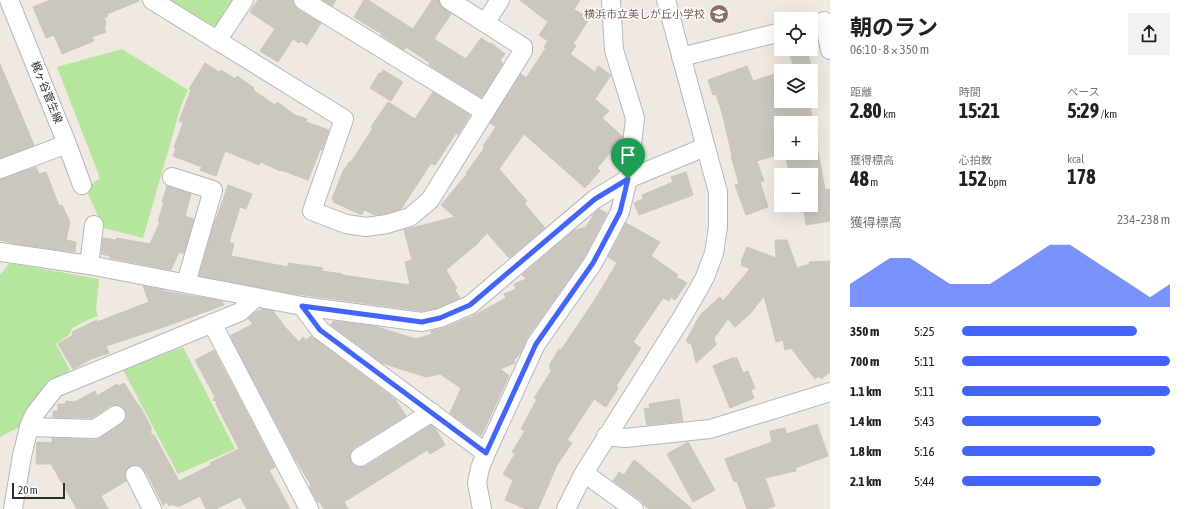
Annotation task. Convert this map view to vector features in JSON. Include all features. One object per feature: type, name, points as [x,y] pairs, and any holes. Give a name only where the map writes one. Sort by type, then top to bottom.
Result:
[{"type":"street","name":"梶ヶ谷菅生線","points":[[9,0],[68,144],[82,185]]},
{"type":"street","points":[[152,0],[344,119],[312,211],[346,224],[366,227],[387,224],[410,216],[430,200],[523,51],[523,47],[449,0]]},
{"type":"street","points":[[217,41],[244,0]]},
{"type":"street","points":[[303,0],[485,112]]},
{"type":"street","points":[[485,23],[500,0]]},
{"type":"street","points":[[482,509],[477,483],[480,468],[536,344],[593,263],[620,212],[628,179],[635,118],[614,50],[612,0]]},
{"type":"street","points":[[566,509],[584,473],[606,436],[684,313],[705,277],[714,253],[718,227],[718,192],[666,0]]},
{"type":"street","points":[[822,21],[830,50]]},
{"type":"street","points":[[681,57],[774,34]]},
{"type":"street","points":[[0,169],[68,144]]},
{"type":"street","points":[[0,252],[89,265],[302,306],[422,322],[440,318],[470,305],[595,199],[628,179],[706,147]]},
{"type":"street","points":[[172,177],[212,190],[186,283]]},
{"type":"street","points":[[89,265],[94,225]]},
{"type":"street","points":[[14,509],[28,427],[34,415],[56,388],[240,312],[256,297]]},
{"type":"street","points":[[302,306],[320,330],[486,453]]},
{"type":"street","points":[[212,323],[309,509]]},
{"type":"street","points":[[606,436],[625,438],[710,429],[830,392]]},
{"type":"street","points":[[360,457],[432,412]]},
{"type":"street","points":[[28,427],[99,435],[116,415]]},
{"type":"street","points":[[584,473],[634,509]]},
{"type":"street","points":[[135,475],[152,509]]},
{"type":"green space","points":[[165,0],[234,0],[219,24],[210,28]]},
{"type":"green space","points":[[122,49],[188,90],[182,103],[143,238],[104,228],[85,188],[100,178],[57,67]]},
{"type":"green space","points":[[10,263],[99,279],[96,310],[98,316],[72,328],[70,334],[56,344],[70,370],[54,379],[29,408],[19,427],[0,437],[0,275]]},
{"type":"green space","points":[[183,347],[235,449],[178,474],[123,370]]},
{"type":"building","points":[[51,0],[139,1],[107,14],[108,16],[104,18],[106,26],[104,27],[106,32],[92,37],[94,41],[62,54],[54,35],[46,38],[33,7]]},
{"type":"building","points":[[258,0],[293,0],[297,9],[321,23],[307,45],[301,41],[299,43],[293,39],[278,62],[260,51],[275,29],[250,12]]},
{"type":"building","points":[[323,0],[336,0],[332,6]]},
{"type":"building","points":[[364,0],[368,0],[413,29],[432,0],[439,0],[440,5],[451,14],[434,39],[466,59],[481,38],[490,44],[491,43],[505,54],[500,60],[503,63],[482,98],[429,65],[430,63],[406,47],[404,50],[381,35],[382,34],[354,17]]},
{"type":"building","points":[[520,0],[580,0],[574,9],[589,19],[573,44],[576,46],[570,54],[595,72],[598,66],[611,75],[595,99],[609,111],[602,118],[622,136],[622,139],[597,168],[600,171],[585,188],[524,134],[499,169],[527,201],[524,203],[545,228],[509,258],[487,233],[477,244],[446,270],[457,288],[455,290],[460,298],[437,308],[422,311],[283,292],[199,276],[215,219],[216,220],[228,185],[252,194],[246,209],[240,207],[229,242],[234,244],[231,256],[288,267],[288,263],[323,268],[322,271],[342,275],[410,285],[405,262],[412,260],[404,230],[455,217],[441,205],[467,174],[466,173],[483,150],[483,146],[496,127],[490,123],[521,74],[526,78],[546,48],[544,47],[548,41],[539,35],[548,22]]},
{"type":"building","points":[[790,56],[808,56],[811,64],[793,64]]},
{"type":"building","points":[[205,63],[219,72],[221,70],[235,79],[237,76],[254,88],[253,90],[275,105],[277,102],[295,115],[307,119],[306,122],[329,130],[322,150],[320,150],[308,180],[281,170],[280,171],[261,162],[259,165],[225,151],[216,176],[200,170],[202,167],[173,156],[176,148],[174,147],[183,123],[179,121],[191,90],[189,89]]},
{"type":"building","points":[[0,64],[34,145],[0,158]]},
{"type":"building","points":[[747,66],[753,81],[774,74],[774,108],[810,108],[812,116],[774,116],[774,156],[757,161],[764,181],[760,182],[768,207],[746,215],[735,185],[739,184],[731,156],[723,116],[716,94],[713,95],[708,80]]},
{"type":"building","points":[[383,70],[403,82],[391,101],[370,88],[379,73],[381,74]]},
{"type":"building","points":[[433,92],[470,115],[458,135],[456,133],[435,165],[431,163],[401,209],[385,214],[375,215],[364,210],[362,215],[333,202],[334,200],[332,199],[343,171],[350,161],[351,162],[373,128],[371,127],[388,102],[415,119]]},
{"type":"building","points":[[818,151],[825,190],[830,189],[830,221],[806,225],[804,212],[818,212],[818,168],[788,168],[787,160],[818,160]]},
{"type":"building","points":[[36,167],[39,174],[46,172],[59,206],[62,205],[70,222],[66,240],[76,242],[75,252],[16,244],[0,240],[0,179]]},
{"type":"building","points":[[686,172],[693,195],[639,215],[634,203],[643,199],[642,195],[673,182],[671,177]]},
{"type":"building","points":[[167,186],[191,194],[185,216],[194,219],[184,254],[179,252],[171,270],[110,258],[110,256],[101,254],[103,238],[116,240],[117,238],[150,244],[160,222],[158,221]]},
{"type":"building","points":[[599,209],[607,213],[584,258],[527,338],[521,352],[514,360],[515,363],[500,369],[509,376],[481,436],[450,413],[461,388],[440,374],[426,377],[382,363],[331,325],[333,321],[374,326],[416,339],[432,334],[431,331],[444,328],[471,317],[506,298],[504,294],[516,289],[514,284],[526,279],[522,275],[573,231],[586,227],[593,215]]},
{"type":"building","points":[[626,223],[660,242],[651,256],[678,275],[676,277],[687,283],[675,300],[671,297],[669,301],[663,298],[633,342],[641,348],[616,386],[618,388],[606,407],[594,399],[567,440],[572,443],[557,465],[538,509],[526,509],[505,500],[513,480],[503,474],[515,454],[512,452],[525,431],[521,429],[537,399],[534,398],[552,370],[550,369],[550,364],[559,349],[561,350],[594,301],[617,263],[608,257]]},
{"type":"building","points":[[775,240],[787,240],[797,268],[810,264],[809,262],[830,261],[830,372],[821,379],[819,376],[815,379],[791,348],[785,350],[783,340],[776,342],[764,296],[750,314],[735,327],[728,319],[714,338],[716,345],[696,363],[692,345],[686,341],[700,315],[720,297],[723,301],[750,269],[741,265],[747,247],[776,258]]},
{"type":"building","points":[[143,286],[222,301],[224,305],[106,346],[109,353],[91,359],[73,369],[58,344],[73,335],[72,332],[97,320],[97,322],[149,302]]},
{"type":"building","points":[[263,309],[273,311],[299,342],[303,337],[306,340],[311,336],[395,399],[406,416],[354,448],[350,457],[351,462],[355,466],[366,466],[431,425],[435,428],[445,445],[430,454],[427,450],[344,502],[348,509],[324,509],[320,502],[318,503],[309,486],[311,485],[294,457],[230,336],[253,324],[248,319],[254,313]]},
{"type":"building","points":[[214,350],[275,467],[269,470],[290,509],[247,509],[240,497],[216,509],[206,509],[200,496],[178,507],[177,505],[174,506],[173,504],[169,506],[167,502],[163,505],[147,473],[146,474],[141,466],[135,465],[130,466],[126,470],[126,481],[101,496],[108,509],[77,509],[51,464],[36,464],[37,442],[52,443],[52,438],[95,440],[126,419],[124,409],[120,405],[110,406],[92,418],[53,417],[53,411],[58,411],[58,404],[65,404],[66,401],[75,402],[95,391],[97,396],[117,384],[119,386],[124,383],[139,405],[151,427],[151,435],[154,435],[179,481],[211,465],[210,463],[239,449],[216,404],[217,402],[213,400],[215,397],[195,360]]},
{"type":"building","points":[[732,358],[737,358],[743,373],[748,371],[755,388],[751,390],[754,398],[730,408],[713,366]]},
{"type":"building","points":[[679,399],[683,421],[647,425],[644,409],[650,408],[649,404]]},
{"type":"building","points":[[817,424],[828,456],[795,468],[796,471],[765,478],[775,506],[766,509],[747,509],[737,481],[734,482],[725,459],[772,442],[770,431],[785,428],[787,434]]},
{"type":"building","points":[[688,442],[715,490],[693,502],[667,454]]},
{"type":"building","points":[[634,460],[692,509],[649,509],[640,500],[613,481],[619,472],[624,475]]},
{"type":"place","name":"横浜市立美しが丘小学校","points":[[719,14]]},
{"type":"route","points":[[628,179],[620,212],[593,263],[536,344],[486,453],[320,330],[302,306],[422,322],[440,318],[470,305],[595,199],[628,179]]}]
